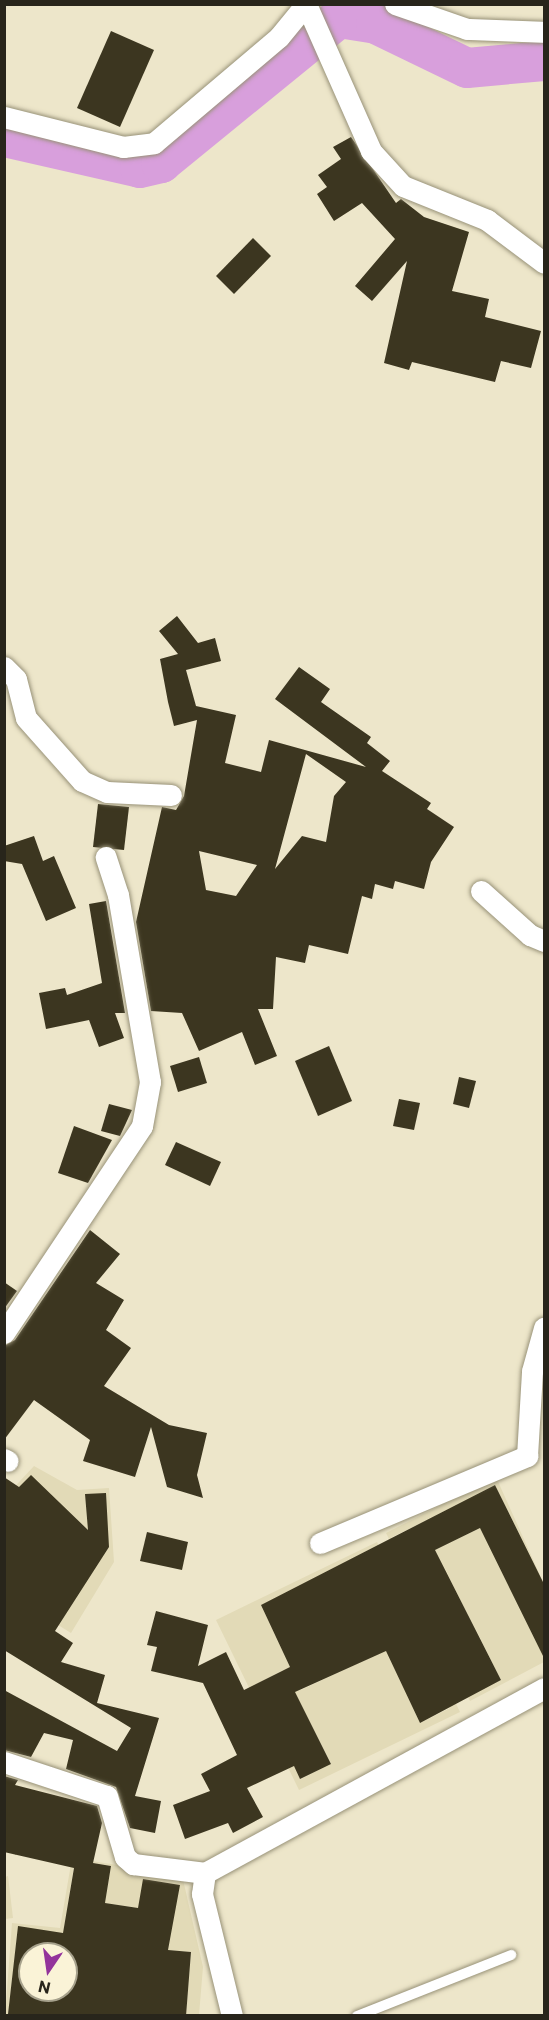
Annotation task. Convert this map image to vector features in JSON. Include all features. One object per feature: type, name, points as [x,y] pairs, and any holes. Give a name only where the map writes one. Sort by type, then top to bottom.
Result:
[{"type":"street","points":[[395,4],[467,29],[544,32]]},
{"type":"street","points":[[4,117],[123,147],[154,143],[279,37],[307,9],[371,151],[404,186],[487,220],[544,263]]},
{"type":"street","points":[[4,667],[16,679],[26,718],[82,781],[107,792],[171,795]]},
{"type":"street","points":[[4,1333],[142,1126],[150,1082],[118,895],[106,857]]},
{"type":"street","points":[[481,891],[530,935],[544,941]]},
{"type":"street","points":[[320,1543],[527,1456],[532,1371],[544,1328]]},
{"type":"street","points":[[4,1762],[107,1796],[125,1857],[133,1863],[206,1873],[544,1688]]},
{"type":"street","points":[[206,1873],[202,1894],[232,2016]]},
{"type":"lane","points":[[357,2016],[511,1954]]},
{"type":"shaded area","points":[[34,1466],[77,1490],[109,1488],[114,1562],[71,1633],[5,1592],[5,1497]]},
{"type":"shaded area","points":[[496,1477],[544,1584],[495,1485],[423,1522],[437,1549],[480,1528],[544,1652],[544,1662],[470,1701],[386,1533]],"holes":[[[421,1523],[501,1680],[471,1694],[392,1537]]]},
{"type":"shaded area","points":[[377,1542],[460,1712],[299,1790],[216,1620]],"holes":[[[376,1549],[450,1708],[420,1723],[345,1562]],[[261,1605],[382,1652],[301,1690]],[[283,1670],[331,1763],[301,1779],[253,1686]]]},
{"type":"shaded area","points":[[72,1858],[182,1875],[203,1967],[199,2015],[186,2015],[191,1952],[151,1949],[145,2015],[136,2015],[142,1947],[108,1944],[101,2015],[93,2015],[100,1938],[18,1928],[8,2014],[18,2015],[5,2016],[12,1923],[60,1928]],"holes":[[[75,1860],[111,1866],[105,1903],[131,1907],[64,1928]]]},
{"type":"shaded area","points":[[8,1876],[13,1918],[5,1919],[5,1877]]},
{"type":"building","points":[[111,31],[154,50],[120,127],[77,108]]},
{"type":"building","points":[[351,137],[396,203],[401,199],[424,217],[469,232],[452,291],[489,299],[485,317],[541,331],[531,368],[501,361],[495,382],[412,362],[409,370],[384,363],[407,261],[372,301],[355,286],[395,239],[362,203],[334,221],[317,194],[327,187],[318,175],[341,159],[333,147]]},
{"type":"building","points":[[253,238],[271,256],[234,294],[216,276]]},
{"type":"building","points":[[177,616],[198,643],[215,638],[221,661],[186,670],[196,706],[236,715],[225,763],[261,772],[269,740],[366,767],[275,699],[299,667],[330,689],[321,702],[371,737],[367,743],[390,761],[382,771],[431,803],[427,809],[454,827],[431,862],[424,889],[395,881],[393,889],[375,884],[372,899],[362,896],[348,954],[309,945],[305,963],[276,957],[273,1009],[258,1009],[277,1056],[255,1065],[242,1032],[199,1051],[182,1013],[151,1011],[136,922],[162,807],[176,810],[184,796],[197,720],[174,726],[160,659],[178,654],[159,631]],"holes":[[[306,754],[346,782],[334,796],[326,842],[302,836],[275,869]],[[199,851],[257,865],[236,896],[206,890]]]},
{"type":"building","points":[[98,804],[129,807],[124,850],[93,847]]},
{"type":"building","points":[[34,836],[43,861],[54,856],[76,908],[46,921],[22,864],[4,861],[4,846]]},
{"type":"building","points":[[106,901],[125,1013],[115,1013],[124,1038],[99,1047],[89,1020],[46,1029],[39,993],[65,988],[67,995],[102,983],[89,904]]},
{"type":"building","points":[[329,1046],[352,1101],[318,1116],[295,1061]]},
{"type":"building","points":[[199,1057],[207,1083],[178,1092],[170,1066]]},
{"type":"building","points":[[459,1077],[476,1081],[469,1108],[453,1104]]},
{"type":"building","points":[[399,1099],[420,1103],[414,1130],[393,1126]]},
{"type":"building","points":[[109,1104],[132,1110],[120,1136],[101,1131]]},
{"type":"building","points":[[74,1126],[112,1140],[88,1183],[58,1173]]},
{"type":"building","points":[[176,1142],[221,1162],[210,1186],[165,1165]]},
{"type":"building","points":[[90,1230],[120,1254],[96,1283],[124,1300],[106,1330],[131,1348],[104,1386],[169,1425],[207,1433],[197,1475],[203,1498],[167,1487],[151,1427],[135,1477],[83,1461],[90,1440],[34,1400],[4,1440],[4,1346],[15,1340]]},
{"type":"building","points":[[4,1282],[17,1291],[4,1309]]},
{"type":"building","points":[[31,1475],[88,1530],[85,1494],[106,1493],[109,1547],[55,1631],[73,1643],[61,1662],[105,1675],[97,1703],[159,1718],[135,1796],[161,1801],[155,1833],[130,1828],[116,1787],[66,1769],[73,1740],[44,1733],[31,1757],[4,1750],[4,1690],[117,1751],[131,1728],[4,1650],[4,1477],[19,1487]]},
{"type":"building","points":[[495,1485],[544,1584],[544,1658],[480,1528],[435,1550],[501,1680],[420,1723],[386,1651],[295,1692],[331,1764],[300,1779],[294,1766],[247,1788],[263,1817],[233,1833],[228,1823],[185,1839],[173,1805],[210,1791],[201,1774],[237,1755],[203,1683],[151,1671],[157,1647],[147,1645],[156,1611],[208,1625],[198,1666],[226,1652],[244,1690],[290,1667],[261,1605]]},
{"type":"building","points":[[147,1532],[188,1542],[182,1570],[140,1561]]},
{"type":"building","points":[[4,1776],[18,1780],[15,1785],[97,1806],[102,1823],[93,1863],[111,1866],[105,1903],[138,1908],[143,1879],[180,1885],[168,1950],[191,1952],[186,2016],[8,2014],[18,1926],[63,1933],[74,1868],[4,1852]]},
{"type":"waterway","points":[[4,137],[140,168],[161,163],[339,18],[376,24],[467,68],[544,61]]}]
